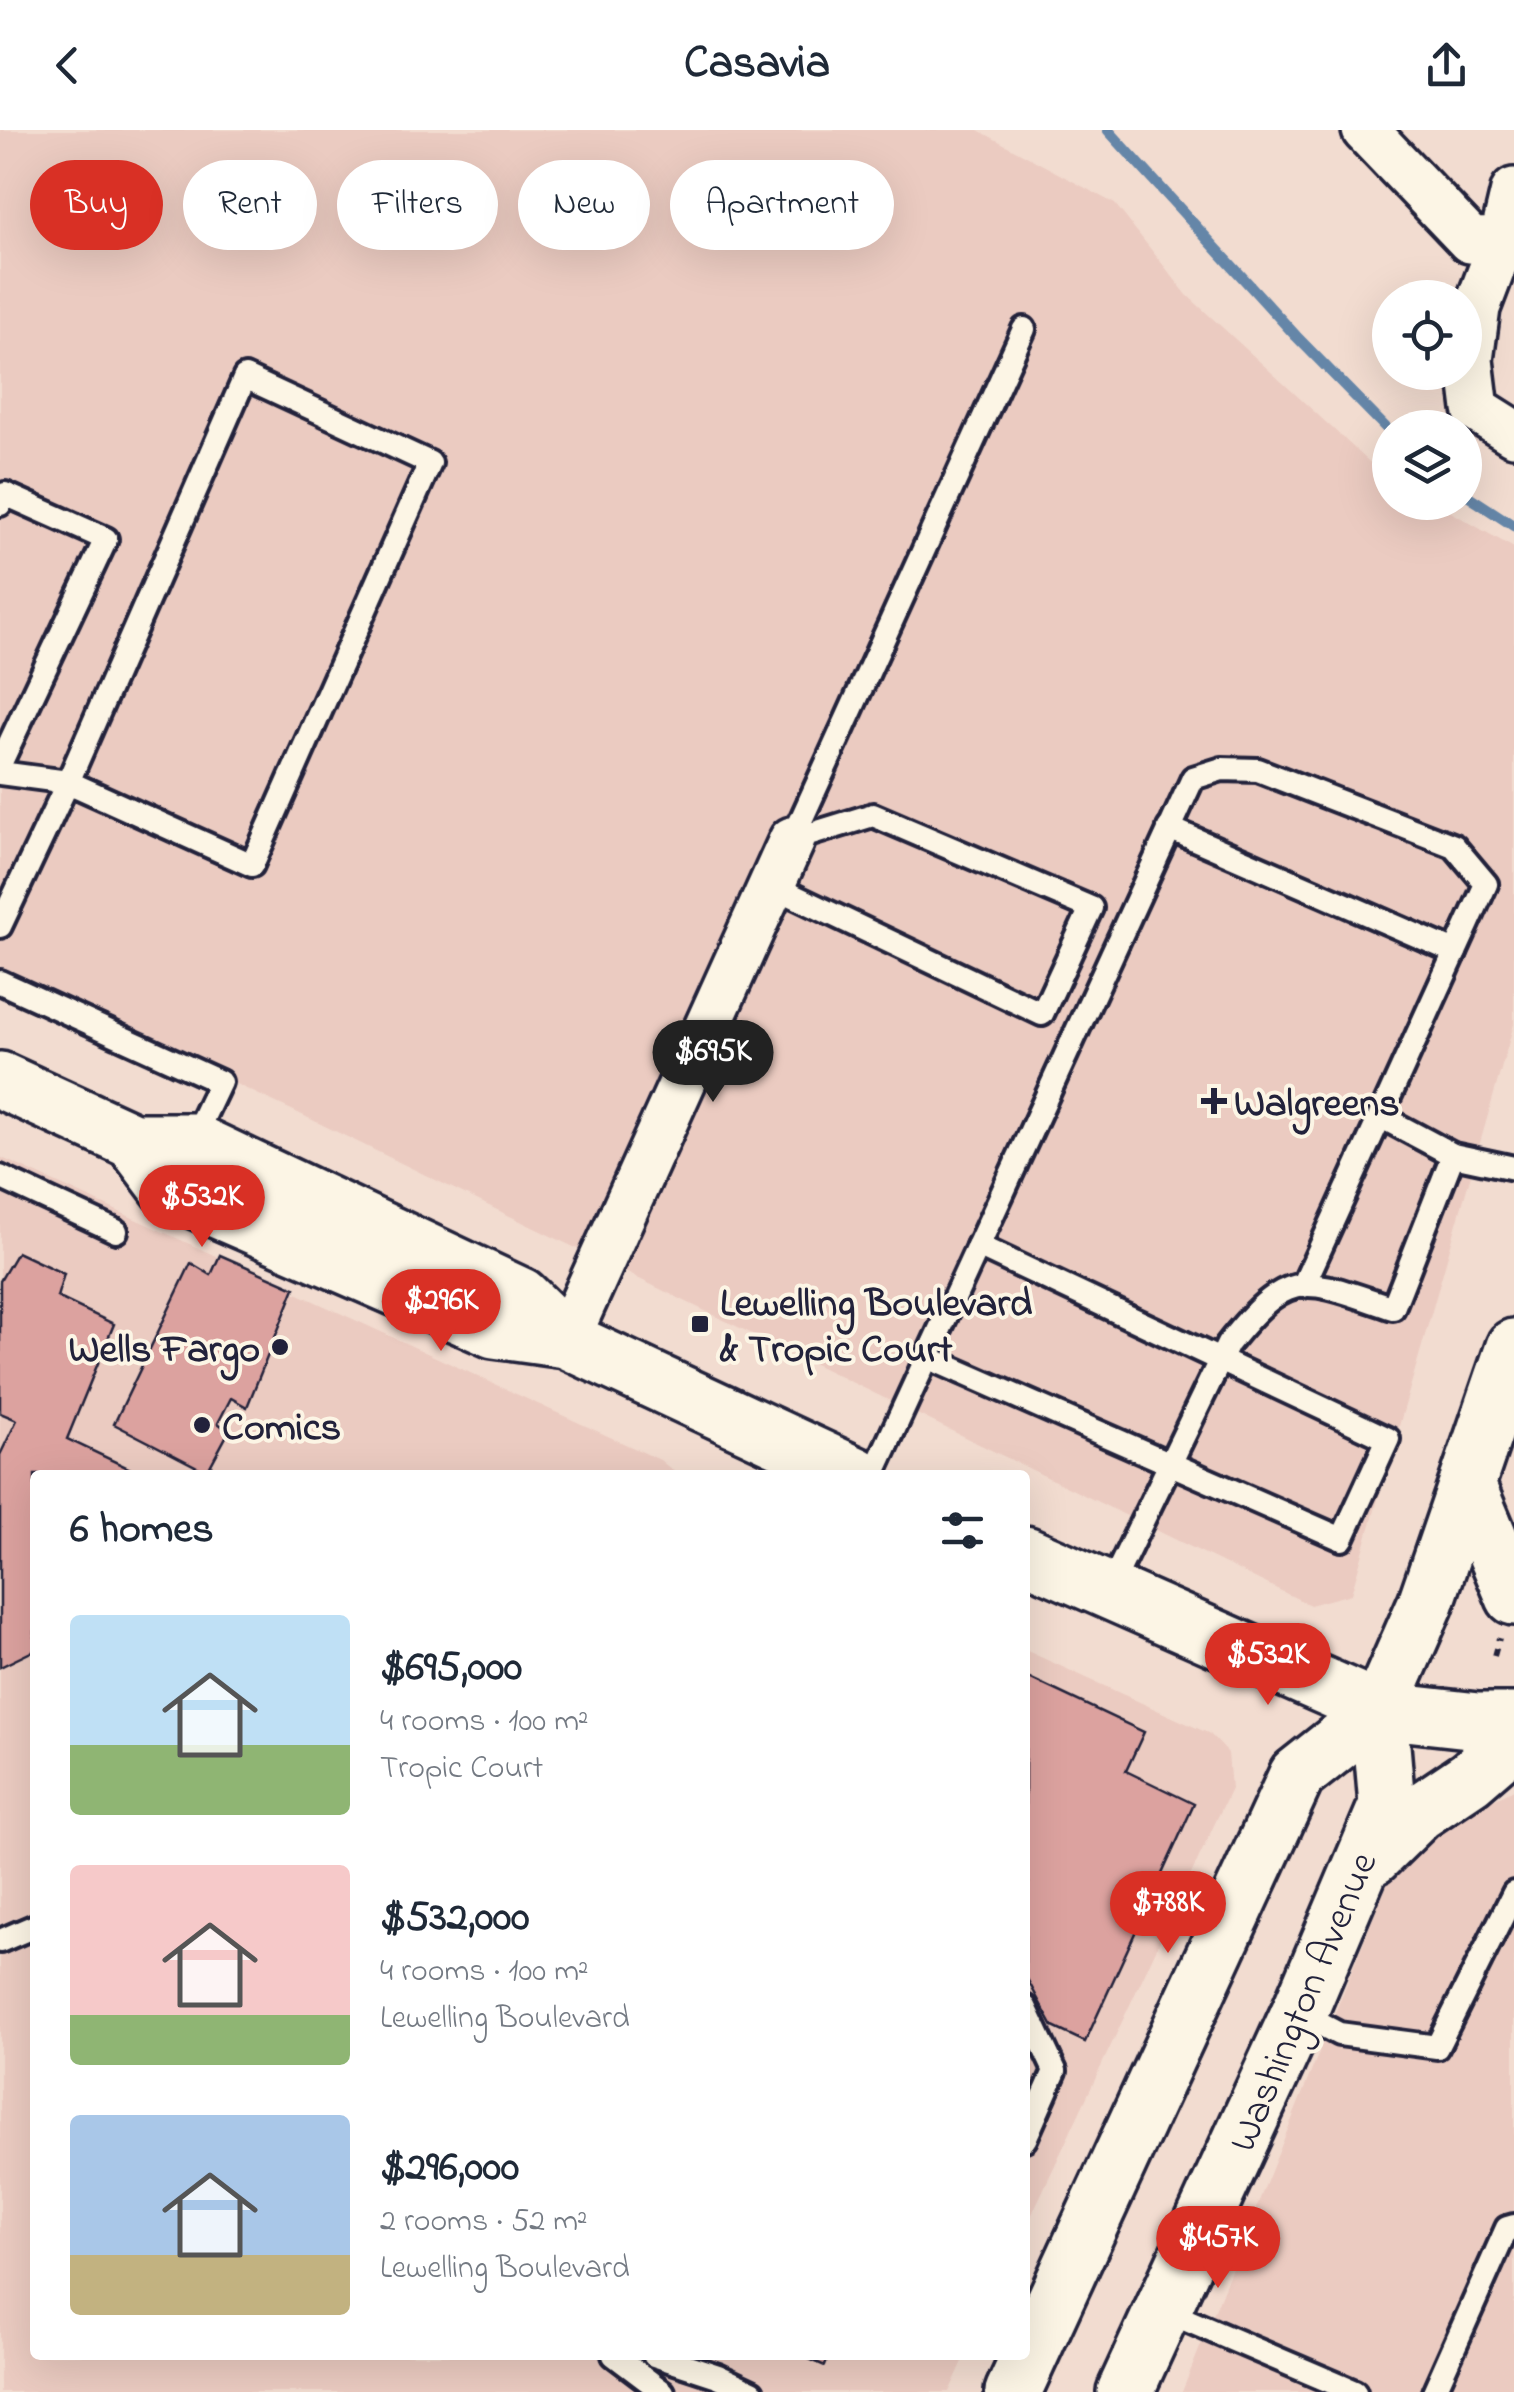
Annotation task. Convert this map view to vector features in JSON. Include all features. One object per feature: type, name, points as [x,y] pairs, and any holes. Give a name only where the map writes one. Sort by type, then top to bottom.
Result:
[{"type":"main road","points":[[0,1080],[133,1141],[192,1142],[521,1296],[566,1340]]},
{"type":"main road","points":[[133,1141],[169,1189],[494,1330],[566,1340],[845,1470]]},
{"type":"main road","name":"Washington Avenue","points":[[1125,2392],[1299,2013],[1387,1805],[1380,1710],[1426,1602],[1509,1380]]},
{"type":"main road","points":[[1468,1487],[1514,1597]]},
{"type":"main road","points":[[1030,1556],[1380,1710],[1478,1722],[1514,1721]]},
{"type":"main road","name":"Washington Avenue","points":[[1030,2357],[1297,1775],[1380,1710]]},
{"type":"main road","points":[[1356,1873],[1418,1812],[1470,1778],[1514,1740]]},
{"type":"main road","name":"Washington Avenue","points":[[1014,2392],[1029,2360]]},
{"type":"street","points":[[1365,130],[1470,240],[1502,242]]},
{"type":"street","points":[[1514,191],[1502,242],[1477,308],[1470,360],[1476,409],[1514,433]]},
{"type":"street","points":[[566,1340],[792,840]]},
{"type":"lane","points":[[792,840],[1024,329]]},
{"type":"lane","points":[[0,773],[68,782],[252,865],[430,464],[245,377],[68,782],[0,926]]},
{"type":"lane","points":[[0,764],[106,539],[2,499]]},
{"type":"lane","points":[[875,1470],[1193,778],[1222,769],[1258,770],[1454,846],[1486,884],[1303,1286]]},
{"type":"lane","points":[[771,886],[1042,1014],[1091,908],[874,815],[792,840]]},
{"type":"lane","points":[[1169,828],[1456,952]]},
{"type":"lane","points":[[0,982],[220,1082],[192,1142]]},
{"type":"lane","points":[[1380,1116],[1453,1155],[1514,1168]]},
{"type":"lane","points":[[1108,1591],[1228,1344],[1255,1310],[1287,1286],[1323,1284],[1394,1308],[1453,1155]]},
{"type":"lane","points":[[0,1177],[116,1231]]},
{"type":"lane","points":[[927,1357],[1342,1538],[1388,1438],[978,1246]]},
{"type":"lane","points":[[1299,2013],[1339,2034],[1437,2047],[1514,1893]]},
{"type":"lane","points":[[0,1942],[30,1928]]},
{"type":"lane","points":[[1030,2018],[1055,2071],[1030,2128]]},
{"type":"lane","points":[[1434,2392],[1507,2228],[1514,2226]]},
{"type":"lane","points":[[1163,2310],[1355,2392]]},
{"type":"lane","points":[[621,2360],[663,2392]]},
{"type":"lane","points":[[669,2360],[752,2392]]},
{"type":"shaded area","points":[[0,130],[978,130],[1115,204],[1187,295],[1372,465],[1372,520],[1465,520],[1514,548],[1514,1024],[1351,1594],[1310,1605],[296,1112],[0,975]]},
{"type":"shaded area","points":[[0,1157],[660,1460],[672,1470],[30,1470],[30,2360],[964,2360],[949,2392],[0,2392]]},
{"type":"shaded area","points":[[1030,1652],[1210,1734],[1228,1753],[1231,1789],[1030,2218]]},
{"type":"shaded area","points":[[1514,1789],[1514,2392],[1182,2392],[1403,1844]]},
{"type":"building","points":[[17,1252],[64,1274],[57,1297],[114,1324],[67,1439],[132,1470],[30,1470],[30,1652],[0,1667],[0,1455],[17,1420],[0,1413],[0,1281]]},
{"type":"building","points":[[220,1255],[295,1288],[247,1407],[231,1398],[218,1423],[229,1431],[208,1470],[203,1470],[114,1424],[191,1263],[211,1275]]},
{"type":"building","points":[[1030,1678],[1144,1732],[1126,1771],[1194,1804],[1085,2042],[1053,2027],[1030,1984]]},
{"type":"waterway","points":[[1108,130],[1372,414]]},
{"type":"waterway","points":[[1482,505],[1514,526]]},
{"type":"place","name":"Walgreens","points":[[1214,1101]]},
{"type":"place","name":"Lewelling Boulevard & Tropic Court","points":[[700,1324]]},
{"type":"place","name":"Wells Fargo","points":[[280,1347]]},
{"type":"place","name":"Comics","points":[[202,1425]]}]
